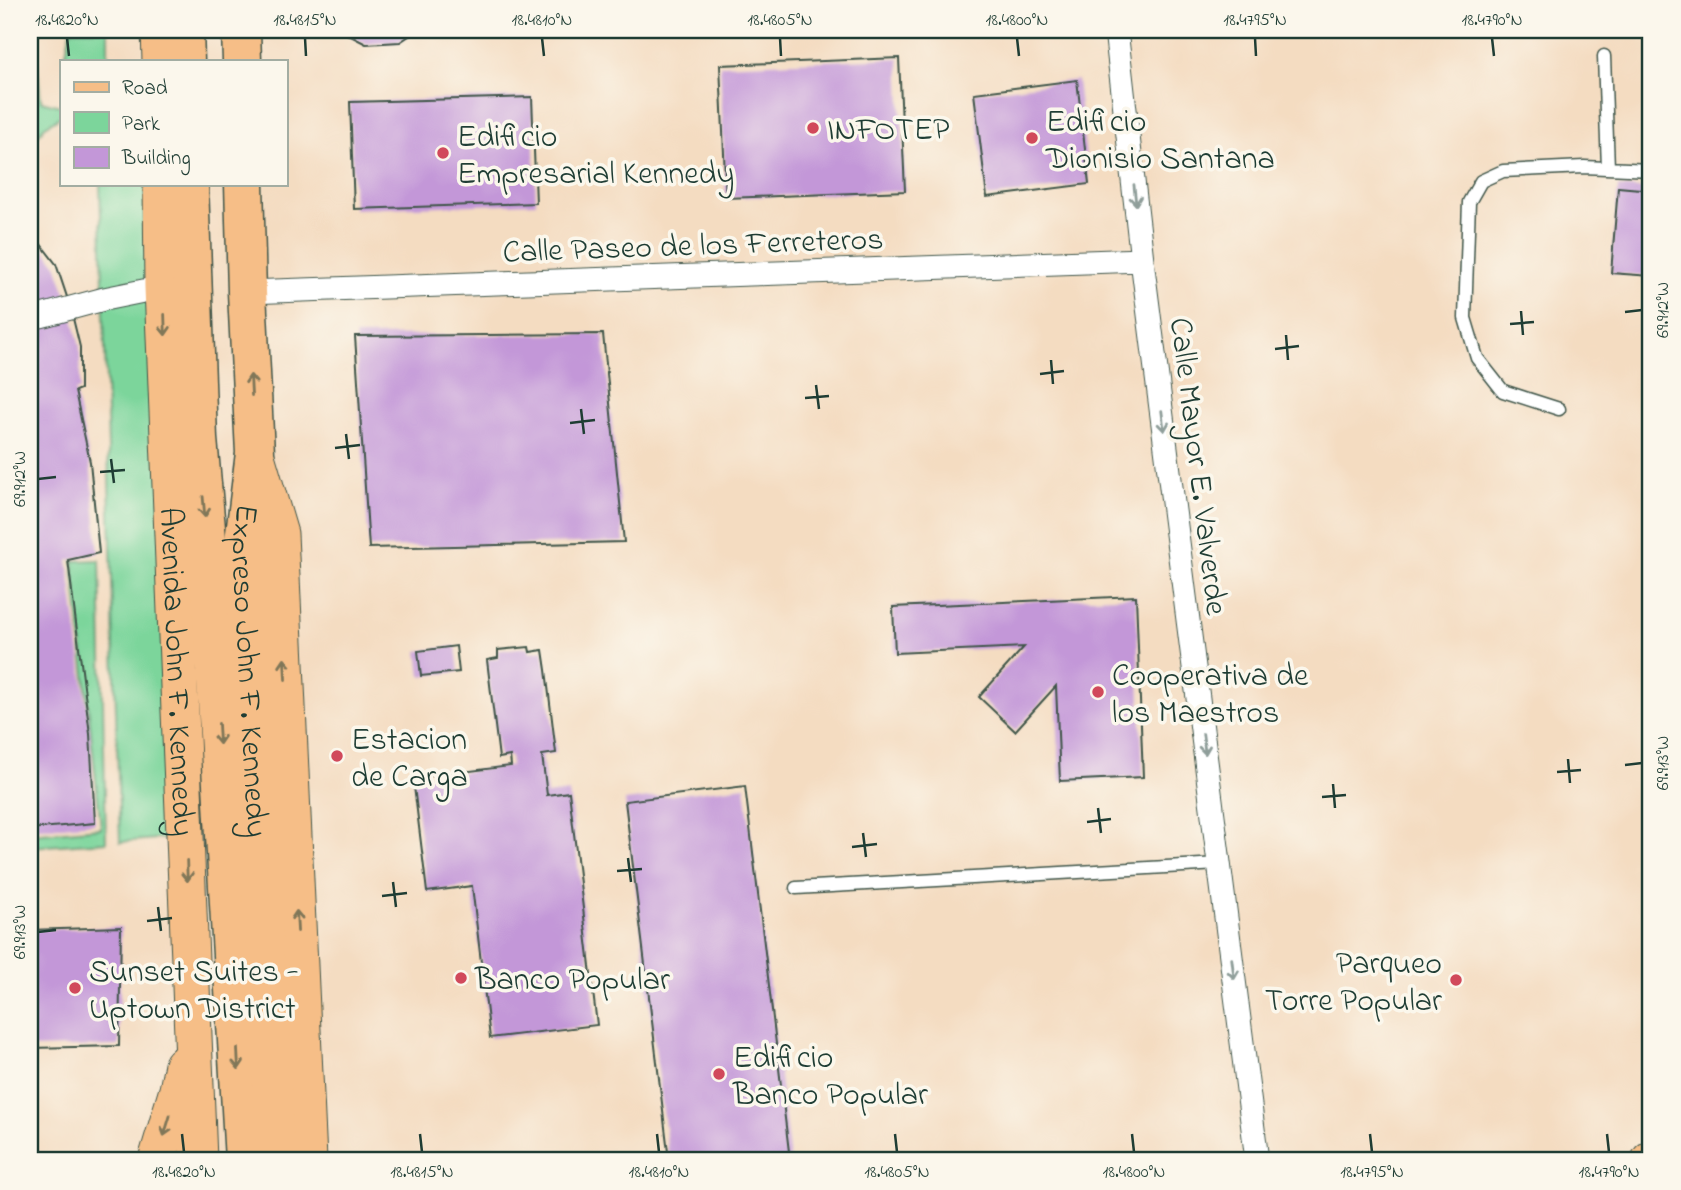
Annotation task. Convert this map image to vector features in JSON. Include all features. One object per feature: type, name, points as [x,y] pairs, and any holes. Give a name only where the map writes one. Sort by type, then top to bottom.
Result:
[{"type":"highway","points":[[184,30],[185,60]]},
{"type":"highway","points":[[242,30],[242,60]]},
{"type":"highway","name":"Expreso John F. Kennedy","points":[[189,186],[198,439],[209,562],[243,1160]]},
{"type":"highway","name":"Expreso John F. Kennedy","points":[[244,186],[255,453],[243,550],[276,1160]]},
{"type":"main road","points":[[160,30],[161,60]]},
{"type":"main road","name":"Avenida John F. Kennedy","points":[[162,186],[163,287],[198,1160]]},
{"type":"main road","points":[[255,453],[279,534],[308,1160]]},
{"type":"main road","points":[[301,1006],[320,1126],[333,1160]]},
{"type":"main road","points":[[156,1160],[178,1090],[193,1012]]},
{"type":"street","name":"Calle Mayor E. Valverde","points":[[1116,30],[1142,260],[1257,1160]]},
{"type":"street","name":"Calle Paseo de los Ferreteros","points":[[247,292],[1142,260]]},
{"type":"street","points":[[41,316],[163,287]]},
{"type":"lane","points":[[1604,55],[1608,168]]},
{"type":"lane","points":[[1559,409],[1503,391],[1477,358],[1465,318],[1469,202],[1481,181],[1503,171],[1573,167],[1651,170]]},
{"type":"lane","points":[[796,888],[1219,864]]},
{"type":"green space","points":[[71,30],[108,30],[108,56],[102,60],[64,60]]},
{"type":"green space","points":[[37,62],[41,101],[60,106],[60,117],[44,127],[30,147],[30,94]]},
{"type":"green space","points":[[100,186],[151,186],[180,837],[120,842]]},
{"type":"green space","points":[[100,560],[106,842],[30,847],[30,834],[101,828],[73,561]]},
{"type":"building","points":[[30,30],[38,35],[30,43]]},
{"type":"building","points":[[339,30],[418,30],[400,42],[366,44]]},
{"type":"building","name":"INFOTEP","points":[[899,58],[905,191],[726,198],[720,65]]},
{"type":"building","name":"Edificio Dionisio Santana","points":[[1077,80],[1089,184],[987,197],[974,93]]},
{"type":"building","name":"Edificio Empresarial Kennedy","points":[[532,97],[536,203],[354,209],[350,102]]},
{"type":"building","points":[[1618,187],[1651,190],[1651,276],[1611,273]]},
{"type":"building","points":[[30,230],[56,264],[80,347],[80,389],[75,391],[90,462],[99,553],[68,560],[90,734],[95,823],[30,829]]},
{"type":"building","points":[[603,334],[624,542],[369,548],[355,336]]},
{"type":"building","name":"Cooperativa de los Maestros","points":[[1136,596],[1143,777],[1060,781],[1056,686],[1015,731],[979,697],[1024,647],[895,653],[893,607]]},
{"type":"building","points":[[456,646],[459,672],[421,676],[418,651]]},
{"type":"building","points":[[529,647],[530,652],[543,650],[546,670],[556,753],[542,755],[547,795],[569,792],[597,1025],[490,1038],[472,886],[427,892],[413,778],[511,766],[510,756],[499,758],[487,660],[498,658],[498,650]]},
{"type":"building","points":[[745,786],[790,1160],[669,1160],[625,801]]},
{"type":"building","name":"Sunset Suites - Uptown District","points":[[121,927],[119,1046],[30,1048],[30,930]]},
{"type":"place","name":"INFOTEP","points":[[813,128]]},
{"type":"place","name":"Edificio Dionisio Santana","points":[[1032,138]]},
{"type":"place","name":"Edificio Empresarial Kennedy","points":[[443,153]]},
{"type":"place","name":"Cooperativa de los Maestros","points":[[1098,692]]},
{"type":"place","name":"Estacion de Carga","points":[[337,756]]},
{"type":"place","name":"Banco Popular","points":[[461,978]]},
{"type":"place","name":"Parqueo Torre Popular","points":[[1456,980]]},
{"type":"place","name":"Sunset Suites - Uptown District","points":[[75,988]]},
{"type":"place","name":"Edificio Banco Popular","points":[[719,1074]]}]
